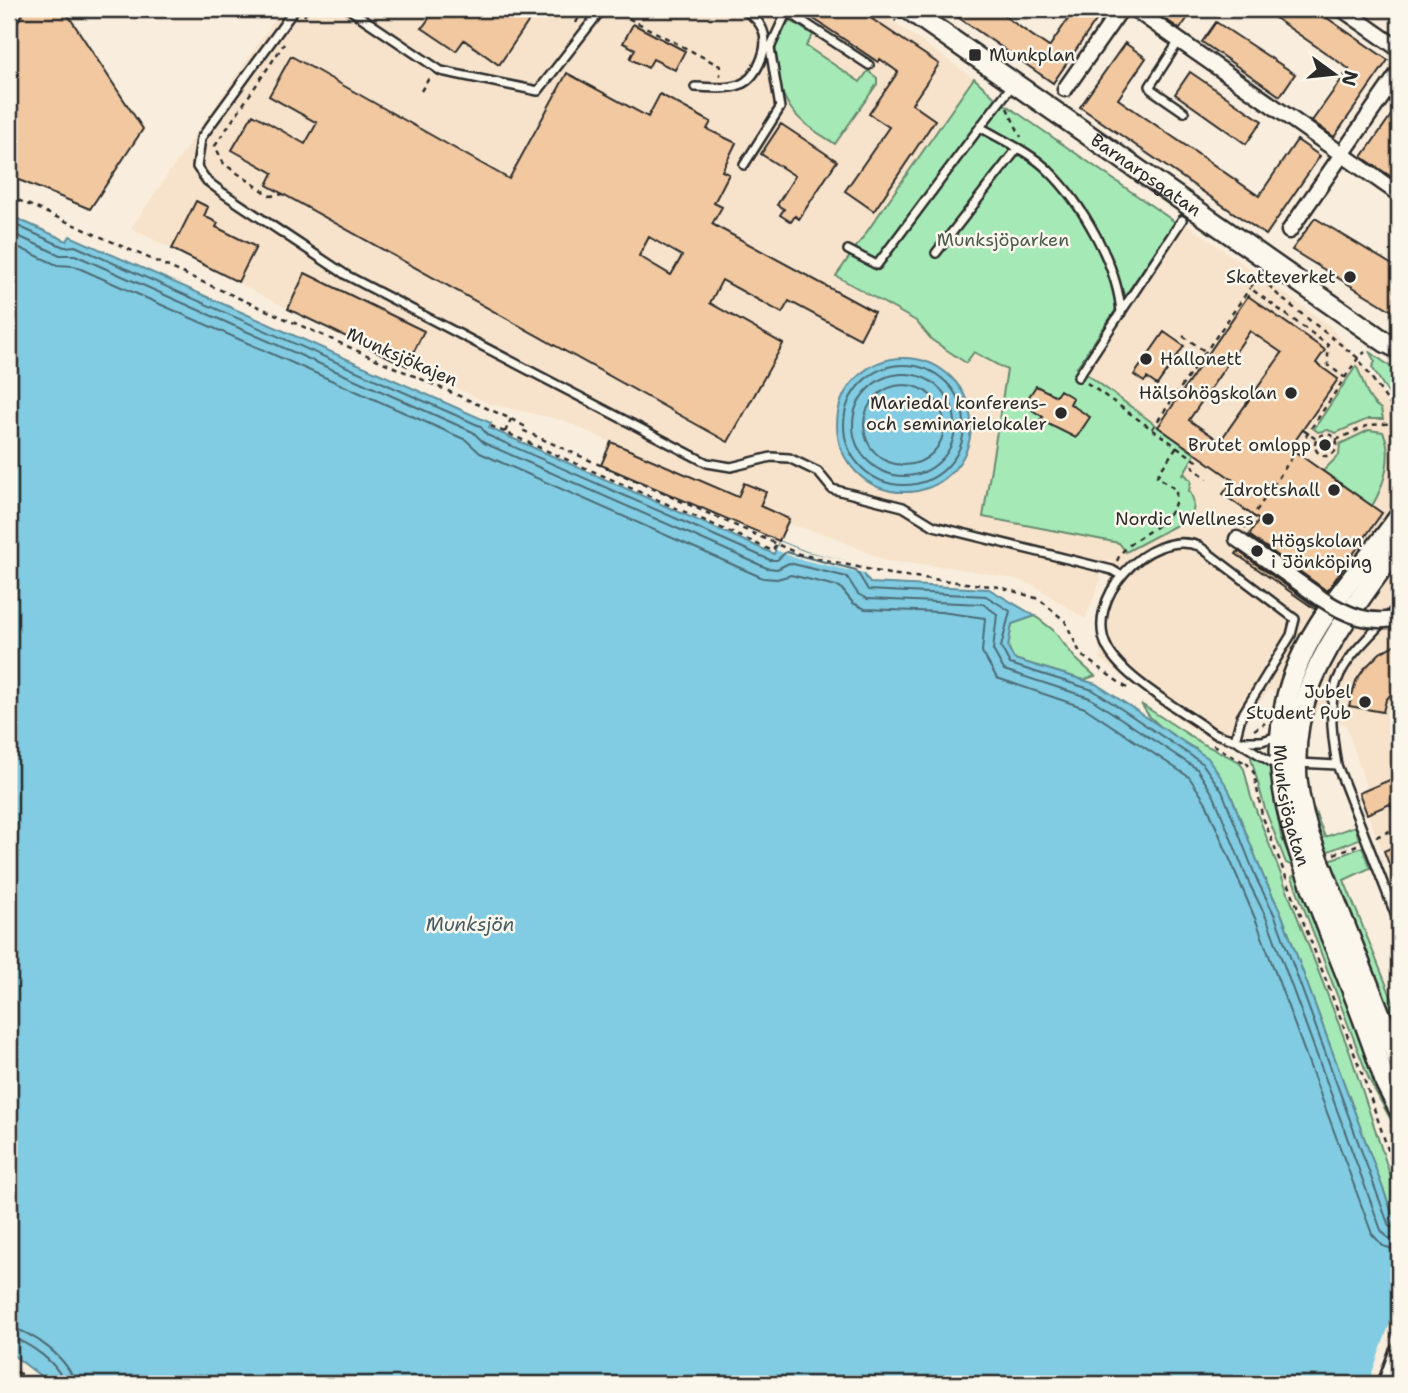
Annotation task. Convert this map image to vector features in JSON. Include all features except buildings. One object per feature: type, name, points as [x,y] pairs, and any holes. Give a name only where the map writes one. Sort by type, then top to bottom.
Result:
[{"type":"main road","name":"Barnarpsgatan","points":[[908,9],[1009,89],[1392,346],[1399,357]]},
{"type":"main road","name":"Munksjögatan","points":[[1289,766],[1282,734],[1288,692],[1303,653],[1396,511]]},
{"type":"main road","name":"Munksjögatan","points":[[1399,544],[1314,670],[1289,766],[1287,818],[1386,1084],[1399,1109]]},
{"type":"main road","name":"Munksjögatan","points":[[1303,867],[1399,1062]]},
{"type":"main road","points":[[1388,1384],[1399,1354]]},
{"type":"street","points":[[1065,89],[1121,9]]},
{"type":"street","points":[[1134,9],[1399,194]]},
{"type":"street","points":[[1342,9],[1399,49]]},
{"type":"street","points":[[1289,231],[1399,72]]},
{"type":"street","points":[[1242,533],[1322,599],[1360,619],[1378,621],[1399,618]]},
{"type":"lane","points":[[295,9],[201,138],[198,167],[207,181],[223,193],[346,275],[707,463],[731,467],[771,457],[789,457],[818,471],[832,489],[903,507],[933,526],[1118,574]]},
{"type":"lane","points":[[349,9],[441,71],[538,91],[602,9]]},
{"type":"lane","points":[[695,87],[740,85],[752,76],[763,55],[764,34],[756,18],[743,9]]},
{"type":"lane","points":[[744,165],[779,107],[770,48],[788,10],[869,65]]},
{"type":"lane","points":[[1180,41],[1150,86],[1184,112]]},
{"type":"lane","points":[[848,250],[877,265],[1009,89]]},
{"type":"lane","points":[[979,127],[1026,154],[1056,179],[1093,232],[1118,284],[1121,313]]},
{"type":"lane","points":[[936,253],[1017,149]]},
{"type":"lane","points":[[1078,377],[1182,220]]},
{"type":"lane","points":[[1237,741],[1241,717],[1291,635],[1295,624],[1293,614],[1199,546],[1188,542],[1170,544],[1141,556],[1118,574],[1104,606],[1101,629],[1108,649],[1124,668],[1213,733],[1237,741],[1289,766],[1337,765]]},
{"type":"lane","points":[[1399,605],[1355,649],[1335,682],[1333,728],[1337,765],[1399,924]]},
{"type":"lane","points":[[1237,741],[1262,741],[1282,734]]},
{"type":"path","points":[[302,20],[309,9]]},
{"type":"path","points":[[316,9],[329,9]]},
{"type":"path","points":[[575,26],[583,9]]},
{"type":"path","points":[[611,9],[720,66],[720,87]]},
{"type":"path","points":[[284,194],[271,196],[224,164],[215,146],[286,42]]},
{"type":"path","points":[[1009,89],[1026,154]]},
{"type":"path","name":"Munksjökajen","points":[[9,196],[511,419],[524,426],[522,430],[777,544]]},
{"type":"path","points":[[1152,429],[1259,275],[1280,297],[1358,358],[1399,423],[1399,431]]},
{"type":"path","points":[[1250,288],[1328,345],[1328,365],[1345,378]]},
{"type":"path","points":[[1183,336],[1206,352]]},
{"type":"path","points":[[1242,533],[1307,433],[1358,358],[1365,352]]},
{"type":"path","points":[[1078,377],[1197,461],[1193,467],[1208,479]]},
{"type":"path","points":[[505,432],[511,419]]},
{"type":"path","points":[[1336,440],[1369,425],[1399,423]]},
{"type":"path","points":[[491,426],[773,551],[777,544],[839,565],[889,574],[989,585],[1039,599],[1065,621],[1081,655],[1142,698]]},
{"type":"path","points":[[1303,429],[1316,439]]},
{"type":"path","points":[[1316,439],[1325,433],[1336,440]]},
{"type":"path","points":[[1316,439],[1316,450],[1325,456],[1335,451],[1336,440]]},
{"type":"path","points":[[1118,574],[1116,562],[1127,544],[1158,526],[1174,507],[1176,490],[1157,476],[1177,446]]},
{"type":"path","points":[[1396,511],[1399,477]]},
{"type":"path","points":[[1236,520],[1242,533]]},
{"type":"path","points":[[1205,740],[1247,764]]},
{"type":"path","points":[[1303,867],[1399,827]]},
{"type":"path","points":[[1389,1154],[1399,1182]]},
{"type":"path","points":[[9,1366],[35,1384]]},
{"type":"shaded area","points":[[282,9],[875,9],[974,78],[836,275],[1007,370],[1078,377],[1182,220],[1329,325],[1374,380],[1399,424],[1399,891],[1359,793],[1367,789],[1346,725],[1269,690],[1241,729],[1236,747],[1213,741],[1191,728],[1099,658],[1112,560],[1099,564],[1101,580],[1085,619],[1035,586],[1014,579],[956,568],[885,561],[834,537],[787,524],[779,541],[601,465],[610,442],[565,421],[490,404],[288,309],[131,228]]},
{"type":"green space","points":[[791,21],[813,35],[806,46],[860,82],[868,71],[877,78],[877,84],[835,144],[796,115],[781,89],[775,51],[783,29]]},
{"type":"green space","name":"Munksjöparken","points":[[974,78],[993,96],[1175,222],[1077,367],[1195,454],[1182,476],[1185,474],[1191,481],[1189,491],[1194,504],[1190,518],[1126,552],[1119,543],[983,517],[1007,370],[974,352],[966,363],[932,340],[916,321],[836,276]]},
{"type":"green space","points":[[1369,351],[1399,373],[1399,411],[1372,367],[1375,362]]},
{"type":"green space","points":[[1356,366],[1368,395],[1381,409],[1383,419],[1368,419],[1336,433],[1328,430],[1318,432],[1314,429]]},
{"type":"green space","points":[[1369,430],[1383,432],[1388,450],[1384,480],[1372,506],[1323,471],[1339,455],[1340,444]]},
{"type":"green space","points":[[1035,616],[1053,630],[1076,659],[1095,676],[1084,680],[1014,659],[1008,647],[1012,624]]},
{"type":"green space","points":[[1141,704],[1203,744],[1238,761],[1244,769],[1251,797],[1350,1053],[1399,1202],[1399,1232],[1281,913],[1228,788],[1196,749],[1172,737],[1149,716]]},
{"type":"green space","points":[[1250,754],[1265,761],[1271,771],[1281,836],[1293,866],[1286,863],[1265,809]]},
{"type":"green space","points":[[1314,809],[1325,837],[1355,826],[1359,839],[1324,853],[1310,810]]},
{"type":"green space","points":[[1362,847],[1370,868],[1344,880],[1399,1016],[1399,1041],[1327,861]]},
{"type":"green space","points":[[1296,874],[1386,1103],[1399,1122],[1399,1135],[1369,1079],[1292,877]]},
{"type":"water","name":"Munksjön","points":[[9,215],[67,241],[70,236],[491,423],[489,428],[774,554],[779,541],[806,552],[864,565],[865,576],[870,583],[989,589],[1035,616],[1012,624],[1008,647],[1014,659],[1096,684],[1208,758],[1228,788],[1281,913],[1399,1232],[1399,1384],[51,1384],[9,1352]]},
{"type":"water","points":[[904,358],[929,363],[951,378],[966,400],[971,425],[966,450],[951,472],[929,487],[904,492],[879,487],[857,472],[842,450],[837,425],[842,400],[857,378],[879,363]]},
{"type":"pier","points":[[779,541],[806,552],[868,564],[869,575],[795,558],[776,550]]},
{"type":"pier","points":[[1399,1298],[1399,1384],[1368,1384]]},
{"type":"place","name":"Munkplan","points":[[975,55]]},
{"type":"place","name":"Skatteverket","points":[[1350,277]]},
{"type":"place","name":"Hallonett","points":[[1146,359]]},
{"type":"place","name":"Hälsohögskolan","points":[[1291,393]]},
{"type":"place","name":"Mariedal konferens- och seminarielokaler","points":[[1061,413]]},
{"type":"place","name":"Brutet omlopp","points":[[1325,445]]},
{"type":"place","name":"Idrottshall","points":[[1334,490]]},
{"type":"place","name":"Nordic Wellness","points":[[1268,519]]},
{"type":"place","name":"Högskolan i Jönköping","points":[[1257,551]]},
{"type":"place","name":"Jubel Student Pub","points":[[1365,702]]}]
